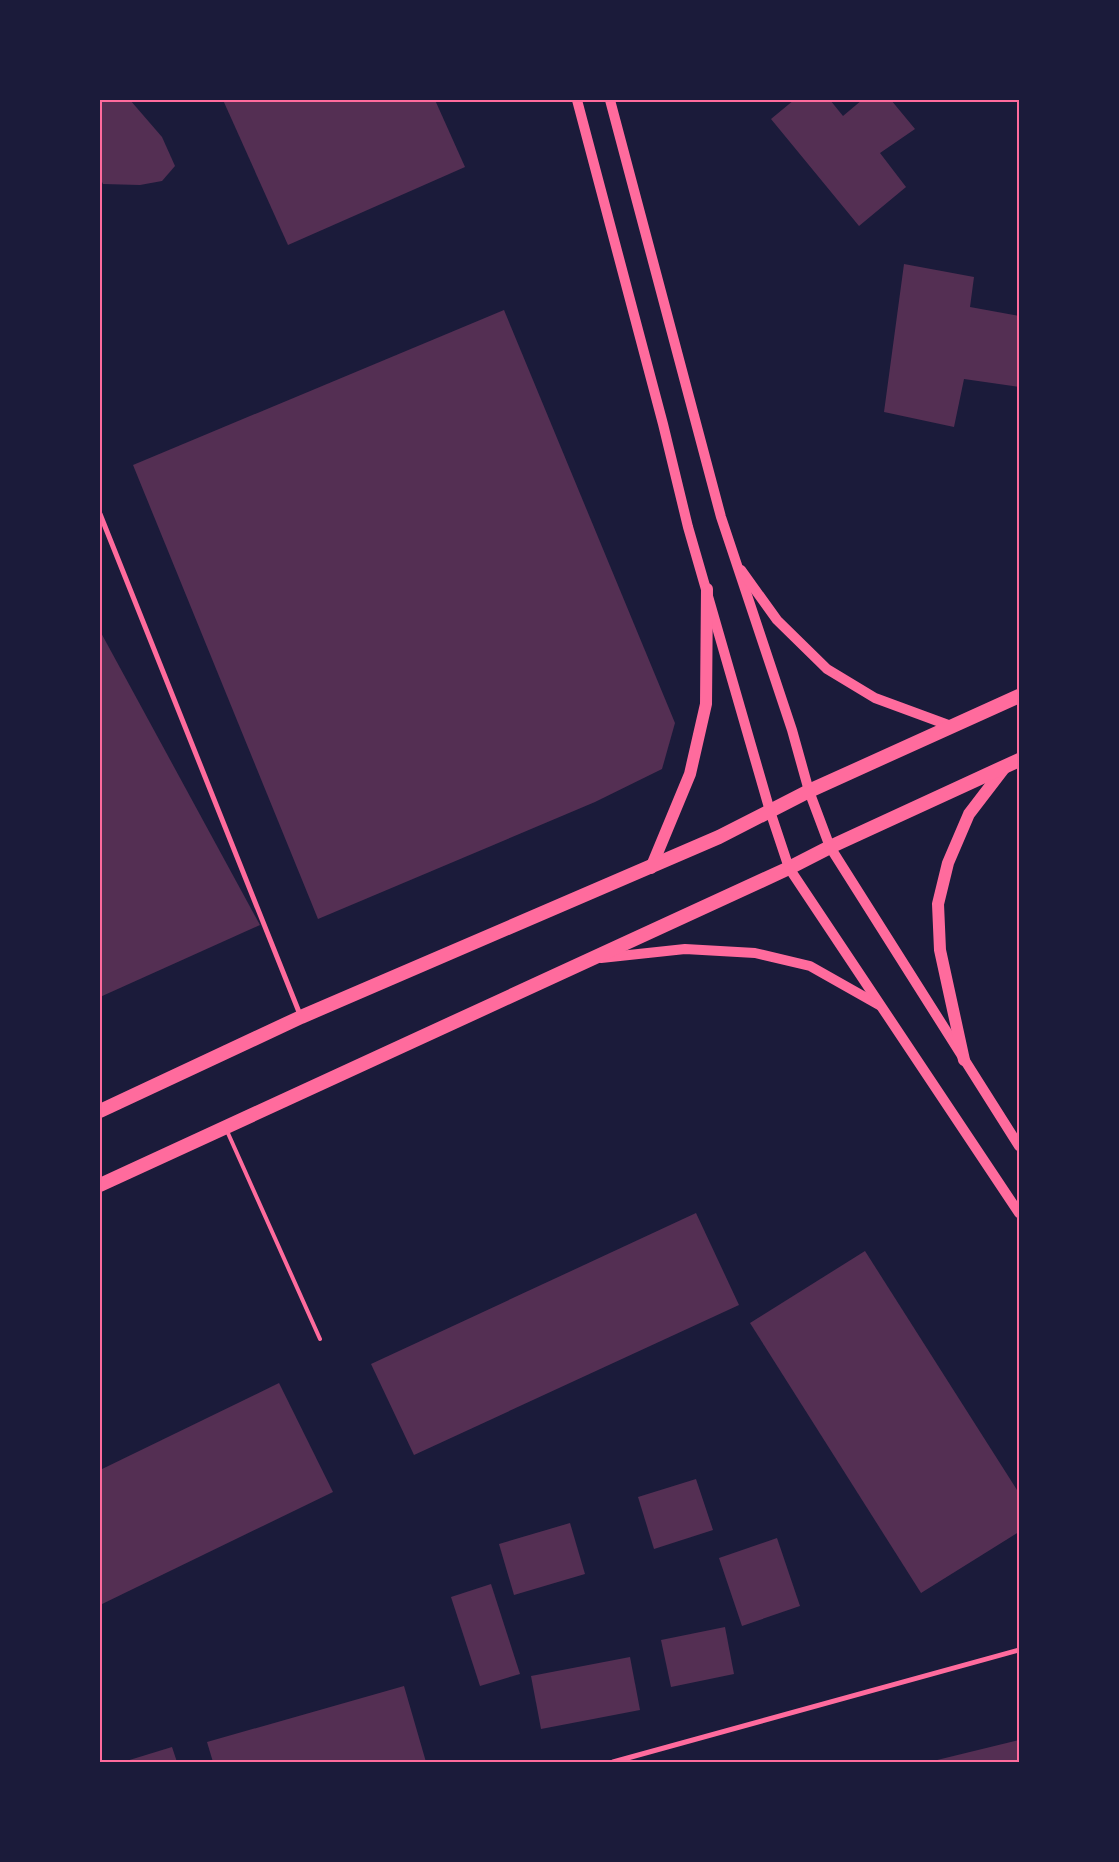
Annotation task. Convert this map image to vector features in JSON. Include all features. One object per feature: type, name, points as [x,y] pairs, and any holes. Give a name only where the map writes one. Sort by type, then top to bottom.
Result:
[{"type":"highway","points":[[100,1111],[301,1017],[719,838],[809,791],[1019,696]]},
{"type":"highway","points":[[100,1186],[1019,760]]},
{"type":"main road","points":[[577,100],[663,424],[688,527],[770,811],[789,868],[1019,1213]]},
{"type":"main road","points":[[610,100],[721,517],[792,730],[809,791],[830,848],[1019,1146]]},
{"type":"main road","points":[[735,562],[777,620],[827,669],[875,698],[951,726]]},
{"type":"main road","points":[[651,868],[690,774],[706,704],[707,590]]},
{"type":"main road","points":[[964,1060],[940,950],[938,904],[948,863],[969,814],[1005,766]]},
{"type":"main road","points":[[592,959],[685,949],[755,953],[810,966],[882,1006]]},
{"type":"street","points":[[100,514],[301,1017]]},
{"type":"street","points":[[613,1762],[1019,1650]]},
{"type":"lane","points":[[226,1128],[320,1339]]},
{"type":"building","points":[[100,100],[130,100],[162,137],[175,166],[162,181],[140,185],[103,184],[100,178]]},
{"type":"building","points":[[223,100],[435,100],[465,167],[288,245]]},
{"type":"building","points":[[794,100],[830,100],[843,116],[862,100],[891,100],[915,129],[880,153],[906,187],[859,226],[771,119]]},
{"type":"building","points":[[904,264],[974,277],[970,307],[1019,316],[1019,387],[964,379],[954,427],[884,412]]},
{"type":"building","points":[[504,310],[675,723],[662,769],[595,802],[318,919],[133,465]]},
{"type":"building","points":[[100,631],[260,925],[100,997]]},
{"type":"building","points":[[696,1213],[739,1305],[414,1455],[371,1364]]},
{"type":"building","points":[[865,1251],[1019,1493],[1019,1532],[921,1593],[750,1323]]},
{"type":"building","points":[[279,1383],[333,1492],[100,1605],[100,1470]]},
{"type":"building","points":[[696,1479],[713,1530],[654,1549],[638,1497]]},
{"type":"building","points":[[570,1523],[585,1574],[514,1595],[499,1544]]},
{"type":"building","points":[[777,1538],[800,1606],[742,1626],[719,1558]]},
{"type":"building","points":[[491,1584],[520,1674],[480,1686],[451,1597]]},
{"type":"building","points":[[725,1627],[734,1674],[671,1687],[661,1640]]},
{"type":"building","points":[[630,1657],[640,1710],[541,1729],[531,1676]]},
{"type":"building","points":[[404,1686],[426,1762],[213,1762],[207,1742]]},
{"type":"building","points":[[1019,1740],[1019,1762],[933,1762],[933,1761]]},
{"type":"building","points":[[172,1747],[177,1762],[123,1762]]}]
